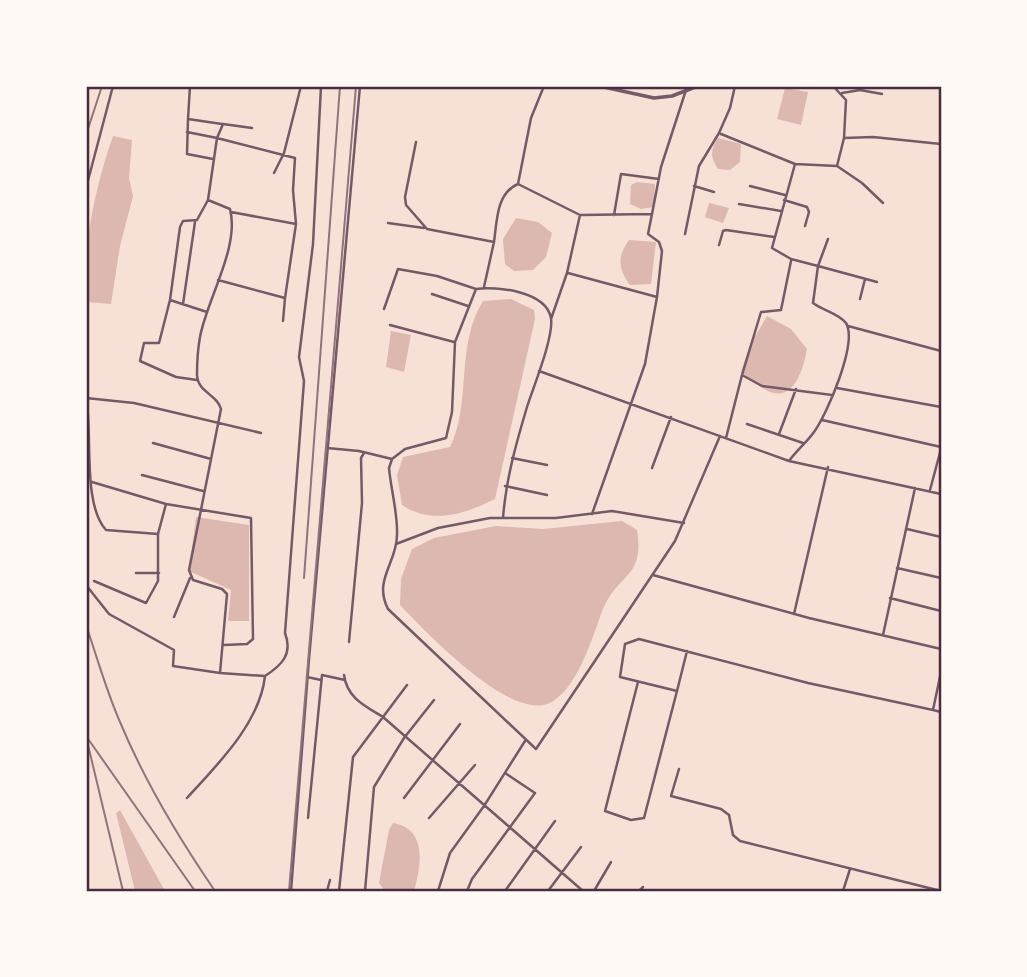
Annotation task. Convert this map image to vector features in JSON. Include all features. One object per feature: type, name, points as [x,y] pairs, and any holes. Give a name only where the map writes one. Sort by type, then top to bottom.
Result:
[{"type":"street","points":[[86,188],[113,86]]},
{"type":"street","points":[[190,86],[187,154],[214,159]]},
{"type":"street","points":[[274,173],[284,153],[301,86]]},
{"type":"street","points":[[187,798],[245,726],[260,703],[265,676],[287,656],[289,644],[285,634],[304,381],[299,357],[313,244],[321,86]]},
{"type":"street","points":[[291,891],[307,677],[360,86]]},
{"type":"street","points":[[518,184],[531,118],[544,86]]},
{"type":"street","points":[[599,86],[654,98],[698,86]]},
{"type":"street","points":[[685,234],[694,186],[704,156],[719,133],[730,108],[735,86]]},
{"type":"street","points":[[833,86],[846,100],[844,138],[837,166]]},
{"type":"street","points":[[592,514],[650,344],[662,251],[659,242],[648,234],[659,179],[686,90]]},
{"type":"street","points":[[842,93],[860,90],[882,94]]},
{"type":"street","points":[[188,118],[252,128]]},
{"type":"street","points":[[183,304],[195,222],[208,200],[216,138],[223,124]]},
{"type":"street","points":[[187,132],[284,153],[295,158],[293,190],[296,224],[283,321]]},
{"type":"street","points":[[719,133],[795,164],[837,166],[862,183],[883,203]]},
{"type":"street","points":[[844,138],[873,137],[941,144]]},
{"type":"street","points":[[416,142],[405,201],[427,229]]},
{"type":"street","points":[[795,164],[772,248],[791,259],[877,282]]},
{"type":"street","points":[[614,215],[621,174],[659,179]]},
{"type":"street","points":[[518,184],[580,215],[652,214]]},
{"type":"street","points":[[484,288],[499,205],[509,188],[518,184]]},
{"type":"street","points":[[694,186],[714,192]]},
{"type":"street","points":[[750,186],[807,207],[809,212],[805,226]]},
{"type":"street","points":[[208,200],[231,212],[296,224]]},
{"type":"street","points":[[739,204],[781,212]]},
{"type":"street","points":[[174,617],[191,577],[189,563],[219,424],[219,404],[203,390],[198,380],[200,337],[218,280],[231,212]]},
{"type":"street","points":[[503,518],[505,486],[512,458],[539,371],[551,319],[567,273],[580,215]]},
{"type":"street","points":[[195,222],[183,221],[180,227],[170,300],[159,343],[144,343],[140,360],[176,377],[198,380]]},
{"type":"street","points":[[388,223],[494,242]]},
{"type":"street","points":[[719,245],[723,231],[726,230],[774,237]]},
{"type":"street","points":[[828,239],[818,266],[813,303],[844,320],[848,326],[941,351]]},
{"type":"street","points":[[726,438],[761,312],[781,310],[791,259]]},
{"type":"street","points":[[384,309],[398,269],[437,276],[475,289],[515,290],[535,300],[547,310],[551,319]]},
{"type":"street","points":[[567,273],[657,297]]},
{"type":"street","points":[[860,299],[865,279]]},
{"type":"street","points":[[218,280],[285,298]]},
{"type":"street","points":[[475,289],[454,342],[452,412],[446,438],[405,449],[392,459],[389,468],[396,544],[383,582],[382,597],[388,609],[536,749],[684,523],[720,436]]},
{"type":"street","points":[[432,294],[468,306]]},
{"type":"street","points":[[170,300],[207,312]]},
{"type":"street","points":[[390,325],[454,342]]},
{"type":"street","points":[[789,461],[822,419],[837,388],[848,326]]},
{"type":"street","points":[[539,371],[671,416],[789,461],[828,467],[941,494]]},
{"type":"street","points":[[742,375],[762,386],[832,395]]},
{"type":"street","points":[[837,388],[941,407]]},
{"type":"street","points":[[779,434],[796,389]]},
{"type":"street","points":[[158,534],[106,530],[98,521],[92,482],[86,398],[134,403],[261,433]]},
{"type":"street","points":[[652,468],[671,416]]},
{"type":"street","points":[[822,419],[941,448],[930,491]]},
{"type":"street","points":[[747,424],[803,443]]},
{"type":"street","points":[[153,443],[211,459]]},
{"type":"street","points":[[327,448],[392,459]]},
{"type":"street","points":[[349,642],[362,503],[361,458],[364,453]]},
{"type":"street","points":[[512,458],[547,465]]},
{"type":"street","points":[[794,614],[828,467]]},
{"type":"street","points":[[142,475],[204,491]]},
{"type":"street","points":[[92,482],[166,504],[251,518],[253,639],[247,644],[224,645]]},
{"type":"street","points":[[505,486],[547,495]]},
{"type":"street","points":[[883,635],[915,487]]},
{"type":"street","points":[[94,581],[146,603],[159,573],[158,534],[166,504]]},
{"type":"street","points":[[396,544],[438,528],[503,518],[556,518],[612,511],[684,523]]},
{"type":"street","points":[[905,529],[941,537]]},
{"type":"street","points":[[896,568],[941,578]]},
{"type":"street","points":[[136,573],[159,573]]},
{"type":"street","points":[[652,575],[794,614],[941,649]]},
{"type":"street","points":[[191,577],[222,589],[227,594],[220,673]]},
{"type":"street","points":[[86,585],[109,614],[174,650],[173,666],[265,676]]},
{"type":"street","points":[[890,598],[941,611]]},
{"type":"street","points":[[677,691],[620,677],[625,644],[639,639],[808,683],[941,712]]},
{"type":"street","points":[[638,682],[605,811],[621,817],[644,818],[687,651]]},
{"type":"street","points":[[933,710],[941,673]]},
{"type":"street","points":[[308,818],[322,675],[345,680]]},
{"type":"street","points":[[344,675],[356,700],[383,717],[583,891]]},
{"type":"street","points":[[307,677],[322,680]]},
{"type":"street","points":[[339,891],[349,771],[355,752],[407,685]]},
{"type":"street","points":[[365,891],[374,787],[404,738],[434,700]]},
{"type":"street","points":[[404,798],[460,724]]},
{"type":"street","points":[[438,891],[450,853],[526,740]]},
{"type":"street","points":[[429,818],[475,765]]},
{"type":"street","points":[[679,769],[671,796],[729,815],[733,835],[740,841],[941,891]]},
{"type":"street","points":[[467,891],[472,879],[512,828],[535,793],[505,773]]},
{"type":"street","points":[[505,891],[555,821]]},
{"type":"street","points":[[548,891],[582,847]]},
{"type":"street","points":[[594,891],[611,862]]},
{"type":"street","points":[[843,891],[850,869]]},
{"type":"street","points":[[327,891],[330,880]]},
{"type":"street","points":[[639,891],[643,887]]},
{"type":"shaded area","points":[[785,88],[808,92],[801,125],[777,119]]},
{"type":"shaded area","points":[[113,136],[132,140],[129,178],[133,196],[120,246],[111,304],[86,302],[86,260],[91,218]]},
{"type":"shaded area","points":[[718,138],[741,144],[740,162],[730,170],[718,169],[714,161],[712,150]]},
{"type":"shaded area","points":[[637,182],[655,184],[654,207],[641,209],[630,204],[631,185]]},
{"type":"shaded area","points":[[709,203],[729,208],[723,223],[705,217]]},
{"type":"shaded area","points":[[516,218],[538,222],[552,233],[546,257],[533,270],[514,271],[505,264],[503,239]]},
{"type":"shaded area","points":[[629,240],[656,242],[651,284],[630,285],[623,273],[621,257]]},
{"type":"shaded area","points":[[511,299],[534,310],[535,319],[495,499],[448,515],[425,515],[413,511],[402,505],[397,475],[403,457],[450,447],[461,412],[466,355],[474,318],[483,301]]},
{"type":"shaded area","points":[[767,316],[791,329],[807,349],[798,379],[782,393],[765,390],[741,372],[749,347]]},
{"type":"shaded area","points":[[391,331],[411,335],[404,372],[386,367]]},
{"type":"shaded area","points":[[196,517],[249,525],[249,621],[228,621],[231,590],[189,571]]},
{"type":"shaded area","points":[[622,521],[637,530],[638,546],[634,567],[609,597],[575,676],[558,698],[547,704],[530,705],[490,686],[447,652],[400,605],[401,579],[412,549],[434,538],[496,526],[543,529]]},
{"type":"shaded area","points":[[120,810],[165,891],[135,891],[116,813]]},
{"type":"shaded area","points":[[393,823],[412,833],[417,841],[420,860],[414,891],[385,891],[379,883],[389,830]]},
{"type":"railway","points":[[86,135],[102,86]]},
{"type":"railway","points":[[304,578],[340,86]]},
{"type":"railway","points":[[289,891],[356,86]]},
{"type":"railway","points":[[86,625],[115,710],[140,766],[175,830],[215,891]]},
{"type":"railway","points":[[86,736],[195,891]]},
{"type":"railway","points":[[88,745],[123,891]]}]
